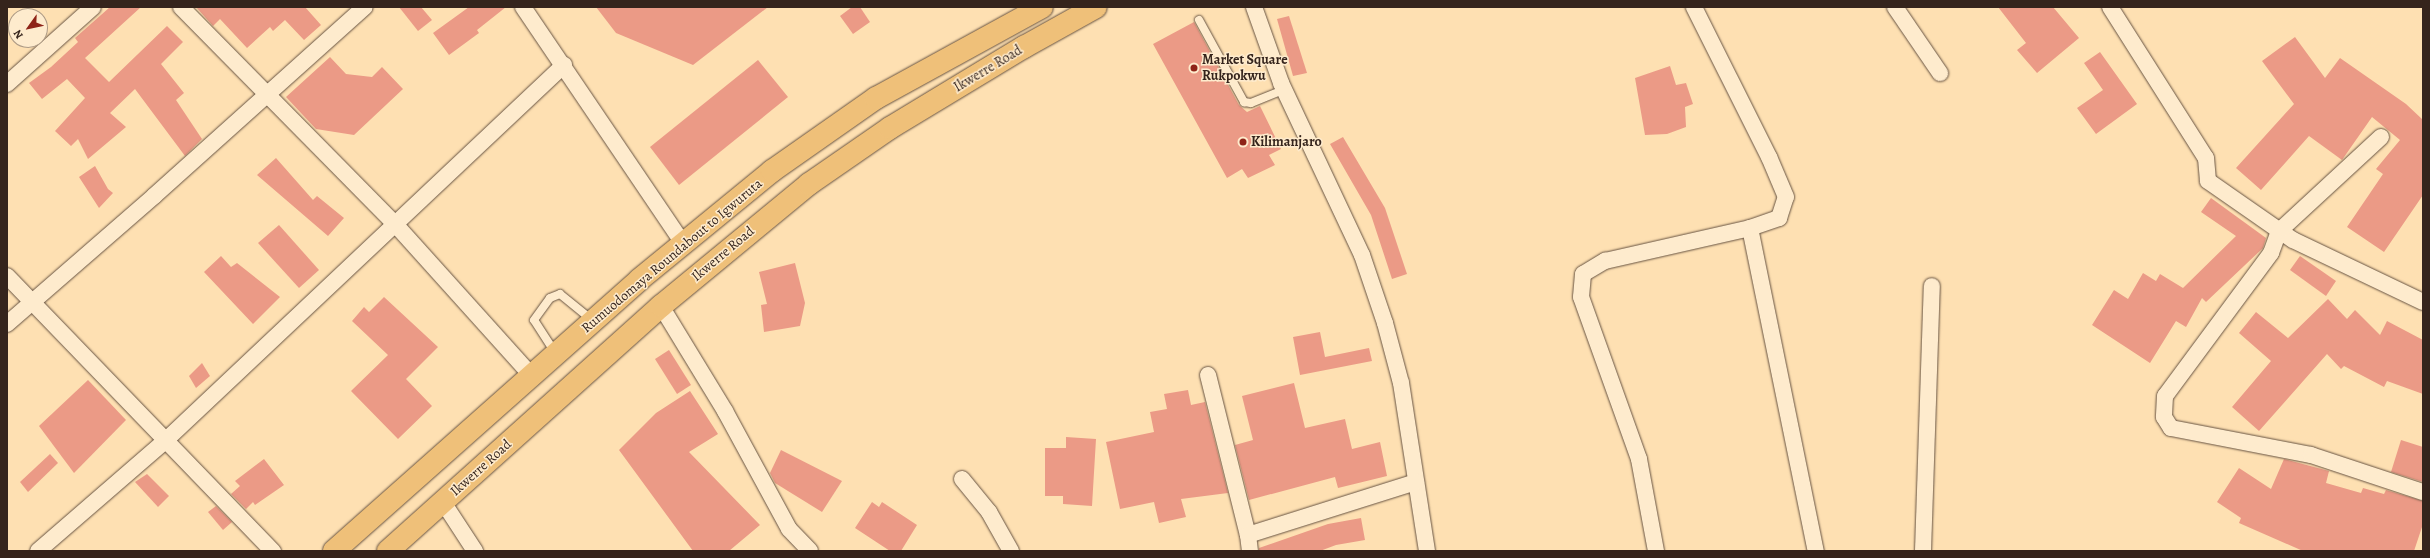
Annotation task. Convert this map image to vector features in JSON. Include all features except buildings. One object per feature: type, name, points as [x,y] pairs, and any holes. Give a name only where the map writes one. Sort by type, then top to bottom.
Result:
[{"type":"main road","name":"Rumuodomaya Roundabout to Igwuruta","points":[[334,551],[683,243],[772,172],[876,98],[1042,7]]},
{"type":"main road","name":"Ikwerre Road","points":[[388,551],[661,306],[717,258],[838,162],[890,128],[1024,47],[1096,7]]},
{"type":"street","points":[[7,84],[93,7]]},
{"type":"street","points":[[181,7],[267,96],[396,225],[532,377]]},
{"type":"street","points":[[7,324],[267,96],[365,7]]},
{"type":"street","points":[[523,7],[564,65],[683,243]]},
{"type":"street","points":[[1254,7],[1284,90],[1362,255],[1383,315],[1401,383],[1427,551]]},
{"type":"street","points":[[1656,551],[1638,459],[1581,297],[1583,274],[1604,262],[1750,228],[1779,218],[1786,197],[1769,157],[1694,7]]},
{"type":"street","points":[[1895,7],[1940,73]]},
{"type":"street","points":[[2110,7],[2206,158],[2208,181],[2293,240],[2423,302]]},
{"type":"street","points":[[38,551],[166,440],[294,317],[396,225],[564,65]]},
{"type":"street","points":[[2382,137],[2279,231],[2272,253],[2165,396],[2164,417],[2170,428],[2311,455],[2423,492]]},
{"type":"street","points":[[1750,228],[1816,551]]},
{"type":"street","points":[[7,276],[273,551]]},
{"type":"street","points":[[1923,551],[1932,286]]},
{"type":"street","points":[[661,306],[725,411],[789,529],[810,551]]},
{"type":"street","points":[[1208,375],[1248,535],[1250,551]]},
{"type":"street","points":[[962,479],[989,512],[1011,551]]},
{"type":"street","points":[[1248,535],[1416,482]]},
{"type":"street","points":[[442,502],[475,551]]},
{"type":"lane","points":[[1200,20],[1244,102],[1251,103],[1284,90]]},
{"type":"lane","points":[[557,355],[534,320],[550,298],[560,294],[594,321]]},
{"type":"place","name":"Market Square Rukpokwu","points":[[1194,68]]},
{"type":"place","name":"Kilimanjaro","points":[[1243,142]]}]
